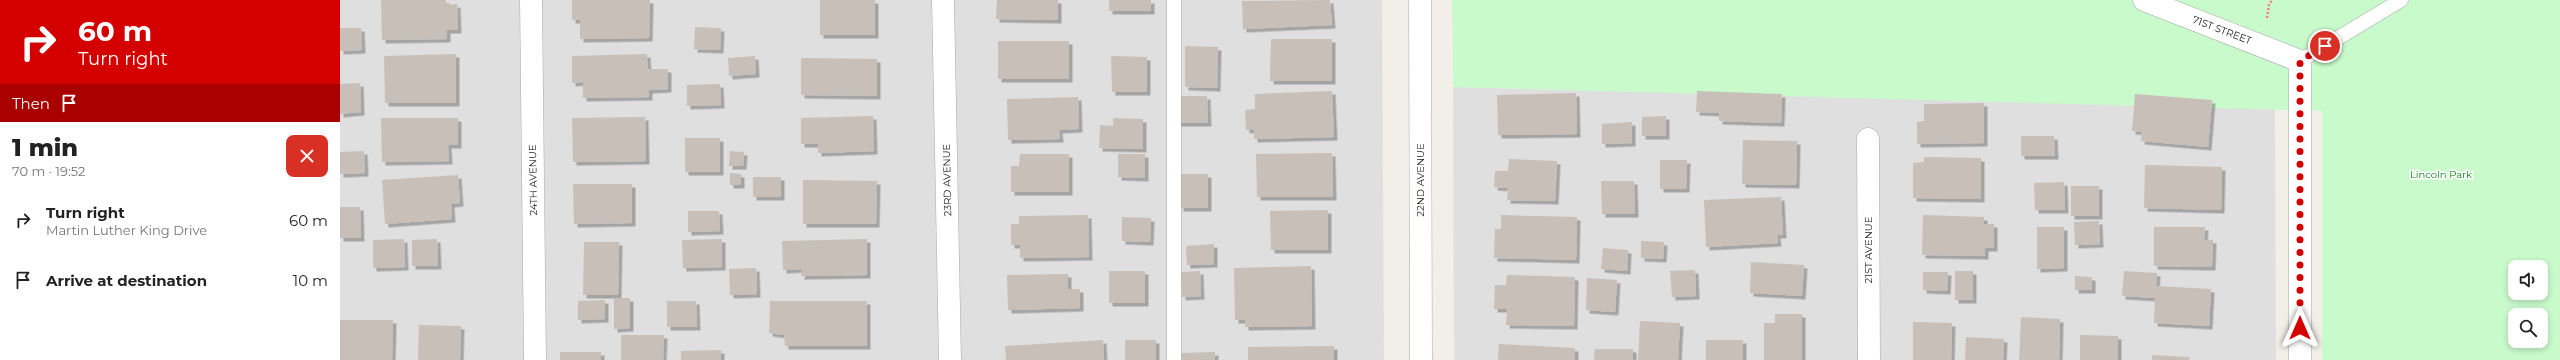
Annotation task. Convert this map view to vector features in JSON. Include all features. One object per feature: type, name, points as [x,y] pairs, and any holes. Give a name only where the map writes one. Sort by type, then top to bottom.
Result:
[{"type":"street","name":"24TH AVENUE","points":[[531,0],[535,360]]},
{"type":"street","name":"23RD AVENUE","points":[[943,0],[950,360]]},
{"type":"street","name":"22ND AVENUE","points":[[1420,0],[1421,360]]},
{"type":"street","name":"71ST STREET","points":[[2144,0],[2300,61]]},
{"type":"street","points":[[2300,61],[2300,360]]},
{"type":"street","name":"21ST AVENUE","points":[[1868,139],[1868,360]]},
{"type":"lane","points":[[1174,0],[1174,360]]},
{"type":"lane","points":[[2300,61],[2401,0]]},
{"type":"shaded area","points":[[340,0],[1382,0],[1384,360],[340,360]]},
{"type":"shaded area","points":[[1453,87],[2275,108],[2276,360],[1454,360]]},
{"type":"green space","name":"Lincoln Park","points":[[1452,0],[2560,0],[2560,360],[2322,360],[2322,111],[1453,87]]},
{"type":"building","points":[[381,0],[446,0],[446,5],[457,4],[458,30],[447,30],[447,39],[382,40]]},
{"type":"building","points":[[572,0],[650,0],[649,38],[580,39],[580,20],[572,20]]},
{"type":"building","points":[[820,0],[875,0],[875,35],[820,35]]},
{"type":"building","points":[[997,0],[1058,0],[1058,20],[996,19]]},
{"type":"building","points":[[1109,0],[1151,0],[1151,11],[1109,11]]},
{"type":"building","points":[[1330,0],[1332,25],[1243,29],[1242,1]]},
{"type":"building","points":[[695,27],[721,28],[720,50],[694,49]]},
{"type":"building","points":[[340,28],[361,28],[362,50],[340,51]]},
{"type":"building","points":[[1271,39],[1332,39],[1332,81],[1270,81]]},
{"type":"building","points":[[998,41],[1069,41],[1069,79],[998,79]]},
{"type":"building","points":[[1185,46],[1218,47],[1217,88],[1185,87]]},
{"type":"building","points":[[456,54],[456,103],[385,103],[384,56]]},
{"type":"building","points":[[647,54],[648,69],[668,69],[668,89],[649,90],[649,97],[583,98],[583,82],[572,83],[572,56]]},
{"type":"building","points":[[755,56],[756,74],[729,76],[728,58]]},
{"type":"building","points":[[1111,56],[1147,57],[1147,92],[1112,92]]},
{"type":"building","points":[[801,58],[877,59],[877,96],[801,95]]},
{"type":"building","points":[[360,83],[361,112],[340,114],[340,84]]},
{"type":"building","points":[[720,84],[721,105],[687,106],[687,85]]},
{"type":"building","points":[[1332,91],[1334,137],[1254,139],[1254,129],[1246,130],[1245,110],[1255,109],[1255,94]]},
{"type":"building","points":[[1697,91],[1782,94],[1781,123],[1719,121],[1719,113],[1696,112]]},
{"type":"building","points":[[1576,93],[1577,134],[1498,135],[1497,95]]},
{"type":"building","points":[[2135,94],[2212,100],[2208,147],[2141,141],[2142,132],[2132,131]]},
{"type":"building","points":[[1175,96],[1207,96],[1208,123],[1175,123]]},
{"type":"building","points":[[1078,97],[1079,129],[1059,130],[1060,139],[1008,140],[1007,99]]},
{"type":"building","points":[[1984,103],[1984,143],[1917,144],[1917,122],[1924,121],[1924,104]]},
{"type":"building","points":[[873,116],[874,151],[818,153],[818,144],[801,144],[801,118]]},
{"type":"building","points":[[1666,116],[1666,136],[1642,136],[1642,117]]},
{"type":"building","points":[[645,117],[646,161],[573,162],[572,118]]},
{"type":"building","points":[[381,118],[458,118],[458,145],[448,145],[449,161],[382,162]]},
{"type":"building","points":[[1113,118],[1143,119],[1143,149],[1099,148],[1100,125],[1113,126]]},
{"type":"building","points":[[1632,122],[1632,143],[1602,144],[1602,124]]},
{"type":"building","points":[[2021,136],[2054,136],[2055,156],[2021,156]]},
{"type":"building","points":[[685,138],[720,138],[720,172],[685,172]]},
{"type":"building","points":[[1743,140],[1797,141],[1796,185],[1742,184]]},
{"type":"building","points":[[364,151],[365,173],[340,174],[340,152]]},
{"type":"building","points":[[730,151],[744,152],[743,166],[729,166]]},
{"type":"building","points":[[1332,153],[1333,197],[1257,197],[1256,154]]},
{"type":"building","points":[[1020,154],[1069,154],[1069,192],[1011,192],[1011,166],[1019,166]]},
{"type":"building","points":[[1118,154],[1145,154],[1145,178],[1118,177]]},
{"type":"building","points":[[1924,157],[1981,158],[1981,199],[1913,198],[1913,163],[1924,162]]},
{"type":"building","points":[[1509,159],[1557,161],[1555,201],[1507,200],[1508,188],[1494,187],[1495,171],[1508,171]]},
{"type":"building","points":[[1660,160],[1687,160],[1686,189],[1660,189]]},
{"type":"building","points":[[2145,165],[2222,167],[2221,210],[2144,208]]},
{"type":"building","points":[[730,173],[741,174],[741,185],[730,185]]},
{"type":"building","points":[[1180,174],[1208,174],[1208,208],[1180,208]]},
{"type":"building","points":[[458,175],[460,203],[451,204],[452,219],[385,224],[382,180]]},
{"type":"building","points":[[753,177],[781,177],[781,197],[753,197]]},
{"type":"building","points":[[803,180],[877,181],[876,224],[803,224]]},
{"type":"building","points":[[1601,181],[1634,181],[1635,214],[1602,214]]},
{"type":"building","points":[[2064,182],[2065,210],[2035,210],[2034,183]]},
{"type":"building","points":[[573,184],[632,184],[632,223],[574,224]]},
{"type":"building","points":[[2071,186],[2099,186],[2099,216],[2071,216]]},
{"type":"building","points":[[1781,197],[1783,235],[1777,235],[1778,243],[1706,247],[1704,200]]},
{"type":"building","points":[[340,207],[360,207],[361,238],[340,238]]},
{"type":"building","points":[[1328,210],[1328,250],[1271,250],[1270,211]]},
{"type":"building","points":[[688,211],[719,211],[720,231],[688,232]]},
{"type":"building","points":[[1088,215],[1089,257],[1020,258],[1020,245],[1011,245],[1011,224],[1019,224],[1019,216]]},
{"type":"building","points":[[1501,215],[1577,217],[1576,260],[1494,258],[1495,229],[1501,229]]},
{"type":"building","points":[[1923,215],[1984,217],[1984,224],[1994,224],[1994,248],[1985,248],[1985,256],[1922,255]]},
{"type":"building","points":[[1122,217],[1151,218],[1150,242],[1122,241]]},
{"type":"building","points":[[2099,221],[2100,244],[2075,245],[2074,222]]},
{"type":"building","points":[[2037,227],[2064,227],[2064,268],[2037,269]]},
{"type":"building","points":[[2154,227],[2205,227],[2204,240],[2213,240],[2212,267],[2154,266]]},
{"type":"building","points":[[404,239],[405,267],[373,268],[373,240]]},
{"type":"building","points":[[437,239],[438,266],[412,266],[412,240]]},
{"type":"building","points":[[722,239],[722,267],[683,268],[682,240]]},
{"type":"building","points":[[867,239],[867,275],[801,276],[802,269],[783,270],[782,241]]},
{"type":"building","points":[[1641,241],[1664,242],[1663,259],[1641,258]]},
{"type":"building","points":[[584,242],[619,242],[618,295],[583,295]]},
{"type":"building","points":[[1214,244],[1214,264],[1187,265],[1186,246]]},
{"type":"building","points":[[1603,248],[1628,250],[1627,271],[1601,269]]},
{"type":"building","points":[[1751,262],[1804,265],[1802,296],[1750,293]]},
{"type":"building","points":[[1311,266],[1312,326],[1245,327],[1245,320],[1235,320],[1234,268]]},
{"type":"building","points":[[756,268],[757,294],[730,295],[729,269]]},
{"type":"building","points":[[1695,270],[1696,296],[1672,297],[1670,271]]},
{"type":"building","points":[[1109,271],[1145,271],[1145,303],[1109,303]]},
{"type":"building","points":[[1200,271],[1201,296],[1182,297],[1181,272]]},
{"type":"building","points":[[1955,271],[1973,271],[1973,300],[1955,300]]},
{"type":"building","points":[[2124,271],[2157,273],[2156,286],[2211,289],[2209,326],[2154,323],[2155,298],[2122,296]]},
{"type":"building","points":[[1923,272],[1948,272],[1947,291],[1923,290]]},
{"type":"building","points":[[1068,274],[1068,289],[1080,289],[1080,308],[1008,310],[1007,275]]},
{"type":"building","points":[[1507,275],[1575,277],[1574,326],[1506,325],[1507,309],[1494,309],[1495,285],[1506,285]]},
{"type":"building","points":[[2075,276],[2092,277],[2092,290],[2075,290]]},
{"type":"building","points":[[1587,278],[1617,280],[1615,312],[1586,310]]},
{"type":"building","points":[[614,298],[630,298],[630,328],[614,329]]},
{"type":"building","points":[[605,300],[605,319],[578,320],[578,301]]},
{"type":"building","points":[[667,301],[696,301],[697,327],[667,327]]},
{"type":"building","points":[[770,301],[867,301],[867,346],[785,346],[784,335],[769,333]]},
{"type":"building","points":[[1775,314],[1802,314],[1802,360],[1764,360],[1764,323],[1775,323]]},
{"type":"building","points":[[2021,317],[2060,319],[2059,360],[2019,360]]},
{"type":"building","points":[[340,320],[393,320],[392,360],[340,360]]},
{"type":"building","points":[[1640,321],[1680,323],[1678,360],[1638,360]]},
{"type":"building","points":[[1913,322],[1952,323],[1951,360],[1913,360]]},
{"type":"building","points":[[419,325],[461,326],[460,360],[418,360]]},
{"type":"building","points":[[621,335],[664,335],[663,360],[621,360]]},
{"type":"building","points":[[2080,335],[2118,336],[2118,360],[2080,360]]},
{"type":"building","points":[[1966,337],[2004,339],[2003,360],[1965,360]]},
{"type":"building","points":[[1103,340],[1104,360],[1006,360],[1005,346]]},
{"type":"building","points":[[1125,340],[1156,340],[1156,360],[1125,360]]},
{"type":"building","points":[[1706,340],[1743,340],[1743,360],[1706,360]]},
{"type":"building","points":[[1499,344],[1575,348],[1575,360],[1498,360]]},
{"type":"building","points":[[1334,346],[1334,360],[1248,360],[1248,347]]},
{"type":"building","points":[[1595,349],[1633,349],[1633,360],[1594,360]]},
{"type":"building","points":[[721,350],[721,360],[681,360],[681,351]]},
{"type":"building","points":[[560,352],[601,352],[601,360],[560,360]]},
{"type":"building","points":[[1215,352],[1215,360],[1182,360],[1181,353]]},
{"type":"building","points":[[2152,355],[2189,357],[2189,360],[2152,360]]},
{"type":"route","points":[[2300,328],[2300,61],[2325,46]]}]
